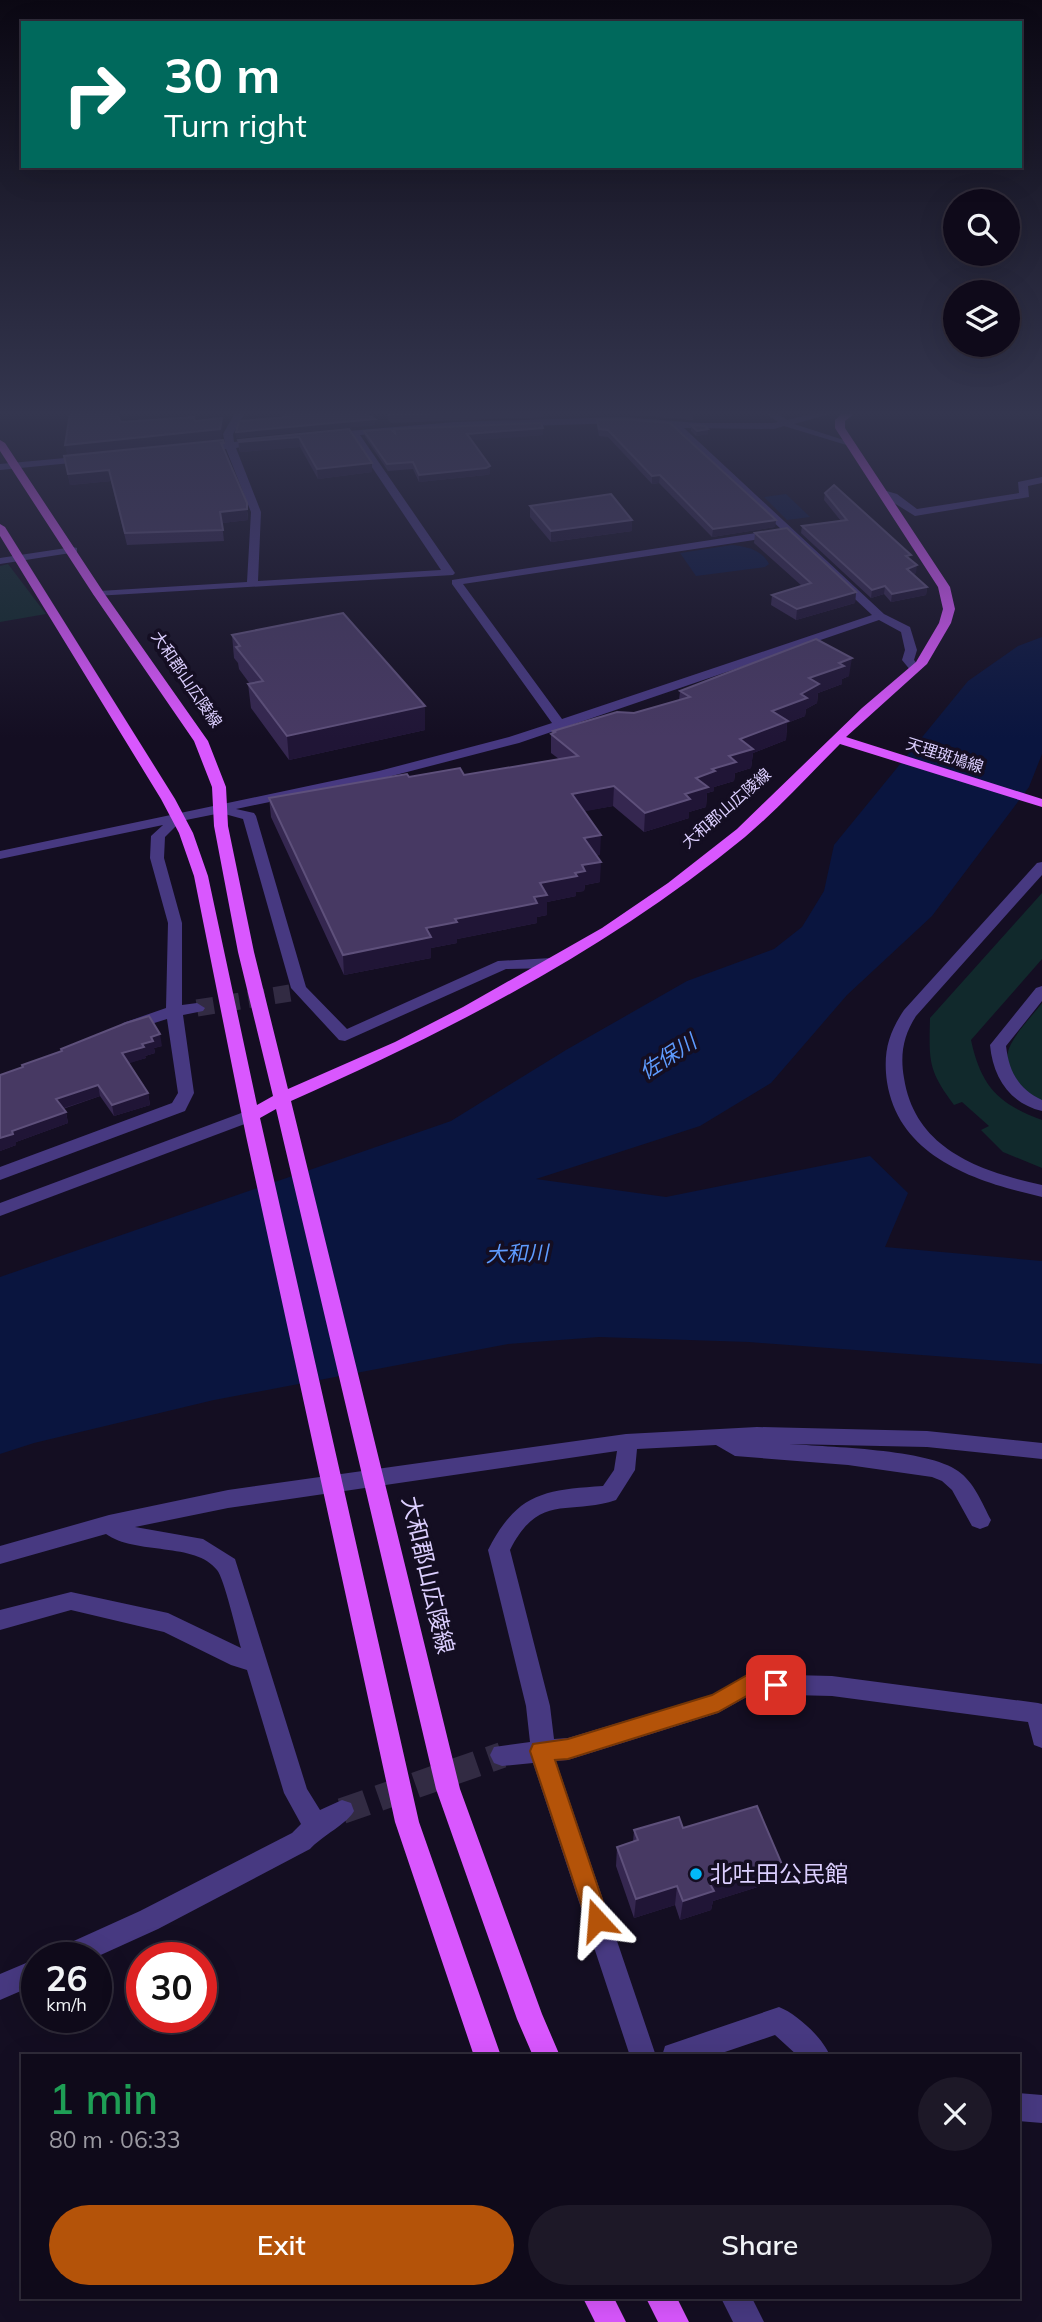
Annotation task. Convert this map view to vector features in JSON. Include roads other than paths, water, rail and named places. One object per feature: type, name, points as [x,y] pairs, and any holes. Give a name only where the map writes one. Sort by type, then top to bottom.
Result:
[{"type":"main road","name":"大和郡山広陵線","points":[[53,521],[99,594],[201,741],[219,788],[220,811],[246,952],[368,1447],[448,1789],[530,2019],[546,2054]]},
{"type":"main road","name":"大和郡山広陵線","points":[[252,1115],[283,1098],[401,1046],[607,931],[742,832],[866,710],[915,668],[936,640],[949,609],[937,573],[902,521]]},
{"type":"main road","points":[[0,527],[141,752],[178,819],[201,876],[255,1136],[407,1822],[486,2054]]},
{"type":"main road","name":"天理斑鳩線","points":[[838,739],[1039,803]]},
{"type":"main road","points":[[599,2299],[611,2322]]},
{"type":"main road","points":[[662,2299],[674,2322]]},
{"type":"street","points":[[252,585],[256,521]]},
{"type":"street","points":[[99,594],[449,573],[414,521]]},
{"type":"street","points":[[780,521],[880,616],[906,631],[911,650],[908,660],[915,668]]},
{"type":"street","points":[[560,724],[456,582],[791,531]]},
{"type":"street","points":[[0,561],[73,550]]},
{"type":"street","points":[[0,855],[220,811],[380,775],[514,740],[880,616]]},
{"type":"street","points":[[220,811],[249,816],[294,990],[345,1036],[503,964],[551,963]]},
{"type":"street","points":[[0,1174],[179,1107],[186,1093],[174,1012],[175,923],[157,858],[158,836],[178,819]]},
{"type":"street","points":[[1042,866],[916,1005],[897,1035],[894,1061],[895,1084],[903,1110],[922,1140],[957,1166],[1042,1191]]},
{"type":"street","points":[[1042,991],[998,1045],[999,1064],[1007,1083],[1029,1101],[1042,1106]]},
{"type":"street","points":[[118,1029],[197,1008]]},
{"type":"street","points":[[0,1210],[252,1115]]},
{"type":"street","points":[[0,1555],[109,1524],[228,1499],[626,1442],[757,1435],[928,1439],[1042,1451]]},
{"type":"street","points":[[721,1438],[735,1448],[909,1464],[949,1474],[967,1495],[980,1520]]},
{"type":"street","points":[[626,1442],[628,1454],[622,1479],[609,1494],[554,1499],[524,1512],[507,1531],[499,1550],[538,1706],[541,1751],[642,2054]]},
{"type":"street","points":[[109,1524],[123,1534],[203,1548],[227,1565],[296,1793],[316,1826]]},
{"type":"street","points":[[0,1620],[71,1601],[168,1623],[239,1658],[257,1662]]},
{"type":"street","points":[[502,1755],[568,1749],[718,1703],[749,1684],[832,1686],[1038,1713],[1042,1737]]},
{"type":"street","points":[[100,1942],[149,1920],[301,1841],[316,1826],[342,1811]]},
{"type":"street","points":[[0,1987],[21,1978]]},
{"type":"street","points":[[680,2054],[779,2021],[815,2054]]},
{"type":"street","points":[[1020,2107],[1042,2109]]},
{"type":"street","points":[[737,2299],[749,2322]]},
{"type":"water","points":[[732,545],[758,552],[769,564],[765,567],[696,576],[680,553]]},
{"type":"water","points":[[1042,637],[1042,754],[1029,787],[932,916],[847,995],[771,1083],[700,1126],[536,1179],[666,1197],[870,1156],[908,1193],[885,1247],[1042,1261],[1042,1364],[749,1342],[599,1337],[508,1344],[214,1400],[34,1443],[0,1454],[0,1277],[451,1121],[566,1050],[687,981],[774,949],[802,927],[824,891],[834,845],[968,681],[1018,646]]},
{"type":"tunnel","points":[[197,1008],[290,993]]},
{"type":"tunnel","points":[[342,1811],[502,1755]]},
{"type":"place","name":"北吐田公民館","points":[[696,1874]]},
{"type":"water label","name":"佐保川","points":[[668,1057]]},
{"type":"water label","name":"大和川","points":[[517,1254]]}]
